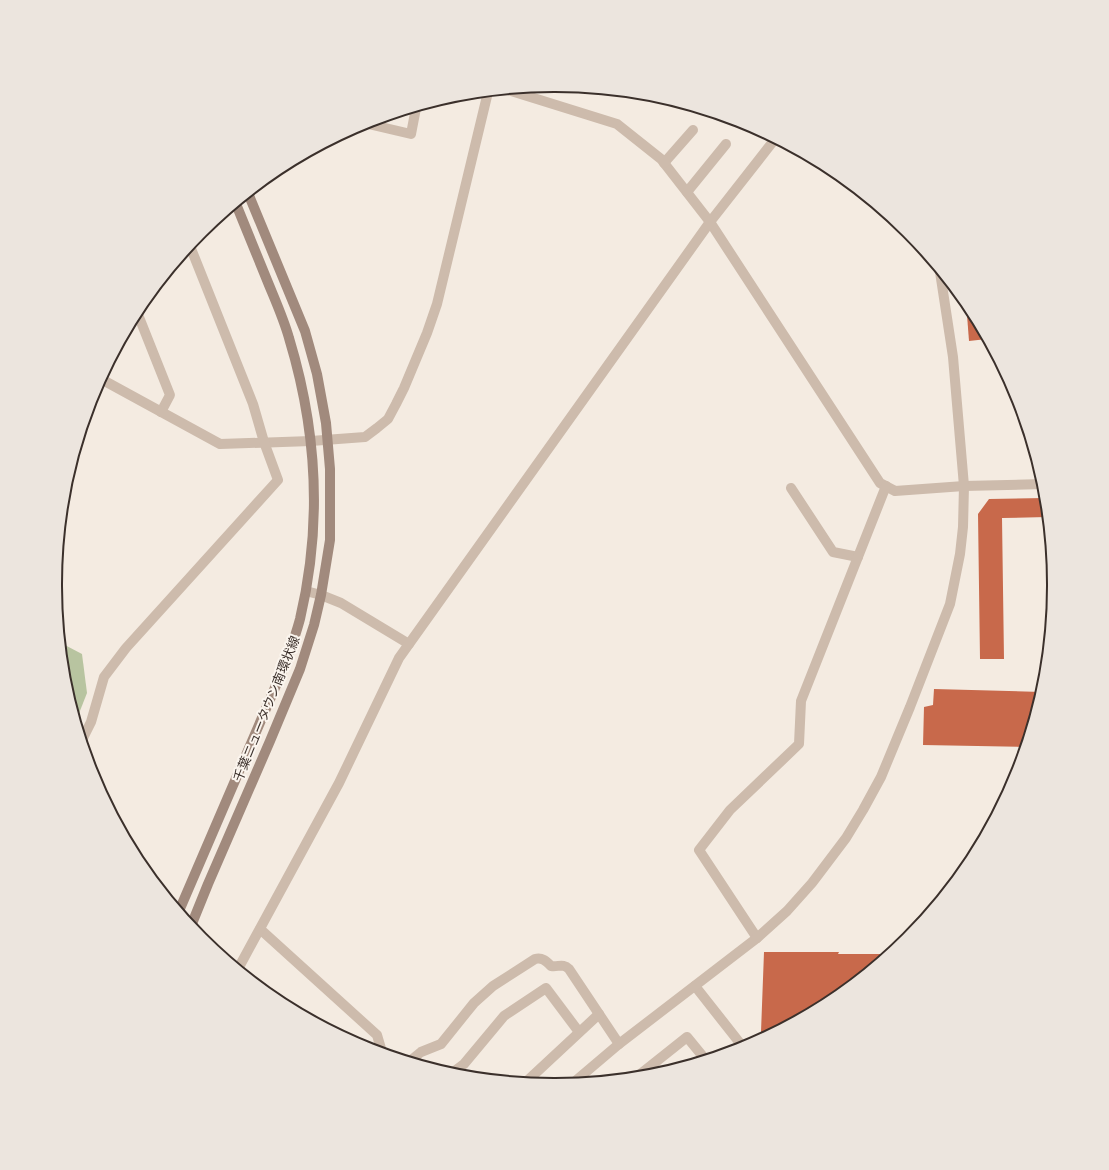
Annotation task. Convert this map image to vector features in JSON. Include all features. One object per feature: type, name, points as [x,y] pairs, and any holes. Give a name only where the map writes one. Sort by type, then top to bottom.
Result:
[{"type":"main road","name":"千葉ニュータウン南環状線","points":[[193,920],[300,669],[314,625],[321,595],[330,540],[330,469],[328,440],[317,374],[305,331],[250,198]]},
{"type":"main road","name":"千葉ニュータウン南環状線","points":[[181,906],[286,662],[300,620],[306,591],[310,568],[314,524],[314,469],[309,425],[300,377],[289,338],[238,208]]},
{"type":"street","points":[[521,94],[617,124],[661,159],[710,222],[880,482],[895,491],[964,486],[1037,484]]},
{"type":"street","points":[[106,382],[220,444],[311,441],[365,437],[388,419],[427,333],[437,304],[487,98]]},
{"type":"street","points":[[376,126],[411,134],[415,113]]},
{"type":"street","points":[[664,163],[692,130]]},
{"type":"street","points":[[241,964],[339,783],[399,658],[710,222],[772,143]]},
{"type":"street","points":[[687,192],[726,144]]},
{"type":"street","points":[[85,734],[91,722],[104,677],[126,648],[278,480],[264,442],[253,404],[192,251]]},
{"type":"street","points":[[581,1076],[619,1044],[758,938],[787,911],[812,883],[846,838],[881,777],[916,693],[950,604],[960,554],[963,527],[964,486],[953,357],[941,280]]},
{"type":"street","points":[[140,319],[170,395],[161,412]]},
{"type":"street","points":[[758,938],[699,850],[730,810],[799,744],[801,701],[886,486]]},
{"type":"street","points":[[791,488],[833,552],[858,557]]},
{"type":"street","points":[[306,591],[341,603],[409,644]]},
{"type":"street","points":[[260,929],[377,1035],[379,1045]]},
{"type":"street","points":[[415,1057],[421,1052],[441,1044],[474,1003],[493,986],[535,959],[539,958],[543,959],[551,966],[562,965],[569,969],[619,1044]]},
{"type":"street","points":[[695,986],[739,1042]]},
{"type":"street","points":[[459,1068],[464,1064],[504,1016],[546,988],[579,1032]]},
{"type":"street","points":[[532,1077],[598,1014]]},
{"type":"street","points":[[650,1068],[687,1037],[701,1055]]},
{"type":"green space","points":[[66,645],[82,654],[87,693],[79,713],[71,681]]},
{"type":"building","points":[[967,316],[981,340],[969,341]]},
{"type":"building","points":[[1039,498],[1042,517],[1002,518],[1004,659],[980,659],[978,514],[989,499]]},
{"type":"building","points":[[934,689],[1035,692],[1020,747],[923,745],[924,707],[933,705]]},
{"type":"building","points":[[764,952],[839,952],[838,954],[880,954],[854,976],[801,1012],[761,1032]]}]
